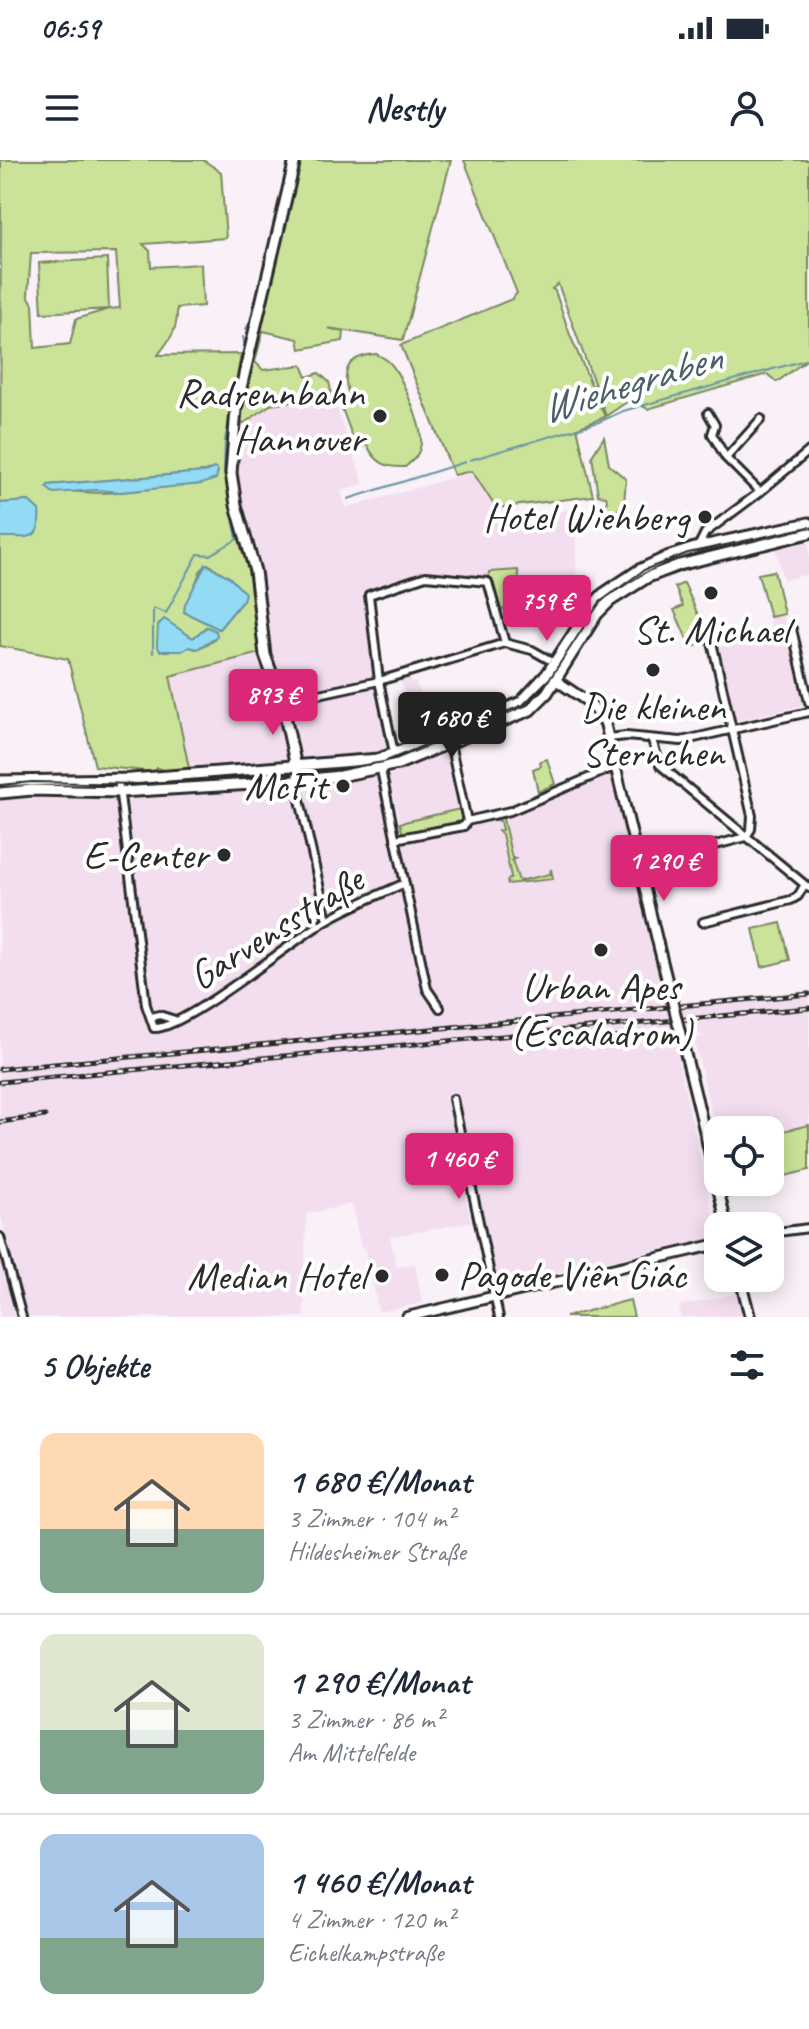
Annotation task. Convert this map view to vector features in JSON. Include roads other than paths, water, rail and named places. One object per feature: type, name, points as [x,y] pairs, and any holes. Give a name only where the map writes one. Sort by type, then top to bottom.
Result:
[{"type":"main road","points":[[295,160],[240,389],[231,451],[232,487],[255,571],[265,655],[282,702],[296,767]]},
{"type":"main road","points":[[0,793],[32,790],[120,792],[297,780],[381,770],[530,710],[547,693],[551,677],[591,607],[603,594],[643,567],[698,547],[809,523]]},
{"type":"main road","points":[[0,781],[32,778],[118,779],[379,759],[508,709],[530,695],[551,677],[597,614],[610,601],[641,581],[679,565],[809,533]]},
{"type":"street","points":[[708,413],[715,425],[712,434],[726,458],[760,492]]},
{"type":"street","points":[[726,458],[761,419]]},
{"type":"street","points":[[698,547],[705,533],[809,451]]},
{"type":"street","points":[[394,753],[379,681],[369,595],[426,576],[488,582],[505,643]]},
{"type":"street","points":[[792,629],[809,702]]},
{"type":"street","points":[[639,865],[746,837],[751,829],[752,816],[711,638]]},
{"type":"street","points":[[282,702],[379,681],[505,643],[532,650],[548,659]]},
{"type":"street","points":[[551,677],[591,704],[605,723],[724,1212]]},
{"type":"street","points":[[609,738],[626,736],[681,741],[809,712]]},
{"type":"street","points":[[652,740],[660,765],[807,887],[791,900],[703,922]]},
{"type":"street","points":[[395,839],[464,826],[467,821],[450,743]]},
{"type":"street","points":[[296,767],[327,920]]},
{"type":"street","points":[[467,821],[510,811],[614,767]]},
{"type":"street","points":[[381,770],[427,989],[440,1008]]},
{"type":"street","points":[[118,779],[146,1005],[152,1017]]},
{"type":"street","name":"Garvensstraße","points":[[175,1020],[159,1015],[152,1017],[152,1026],[157,1029],[168,1026],[190,1014],[327,920],[405,883]]},
{"type":"street","points":[[453,1099],[499,1317]]},
{"type":"street","points":[[784,1231],[809,1228]]},
{"type":"street","points":[[0,1237],[22,1317]]},
{"type":"street","points":[[407,1317],[704,1247]]},
{"type":"street","points":[[744,1292],[750,1317]]},
{"type":"water","points":[[214,468],[218,471],[216,479],[201,484],[121,492],[53,493],[47,488],[48,485],[205,472]]},
{"type":"water","points":[[29,501],[39,510],[35,533],[25,537],[0,537],[0,503]]},
{"type":"water","points":[[206,564],[229,577],[245,593],[243,600],[219,629],[184,612],[185,604]]},
{"type":"water","points":[[164,619],[193,638],[207,627],[216,631],[217,636],[197,649],[189,647],[182,651],[160,651],[157,645],[158,625]]},
{"type":"waterway","points":[[282,190],[289,160]]},
{"type":"waterway","points":[[268,253],[281,198]]},
{"type":"waterway","points":[[246,329],[262,281]]},
{"type":"waterway","points":[[237,539],[224,471],[225,440],[245,346],[243,337]]},
{"type":"waterway","name":"Wiehegraben","points":[[470,460],[599,422],[623,411],[809,359]]},
{"type":"waterway","name":"Wiehegraben","points":[[348,499],[465,462]]},
{"type":"waterway","points":[[153,653],[153,608],[166,613],[198,554],[210,555],[241,537]]},
{"type":"tram line","points":[[0,785],[32,782],[142,784],[340,769],[384,762],[523,705],[551,677],[600,602],[644,570],[688,553],[809,527]]},
{"type":"railway","points":[[0,1069],[809,994]]},
{"type":"railway","points":[[0,1082],[809,1008]]},
{"type":"railway","points":[[566,1042],[626,1037]]},
{"type":"railway","points":[[0,1122],[45,1116]]},
{"type":"place","name":"Radrennbahn Hannover","points":[[380,416]]},
{"type":"place","name":"Hotel Wiehberg","points":[[705,517]]},
{"type":"place","name":"St. Michael","points":[[711,593]]},
{"type":"place","name":"Die kleinen Sternchen","points":[[653,670]]},
{"type":"place","name":"McFit","points":[[343,786]]},
{"type":"place","name":"E-Center","points":[[224,855]]},
{"type":"place","name":"Urban Apes (Escaladrom)","points":[[601,950]]},
{"type":"place","name":"Pagode Viên Giác","points":[[442,1275]]},
{"type":"place","name":"Median Hotel","points":[[382,1276]]}]
